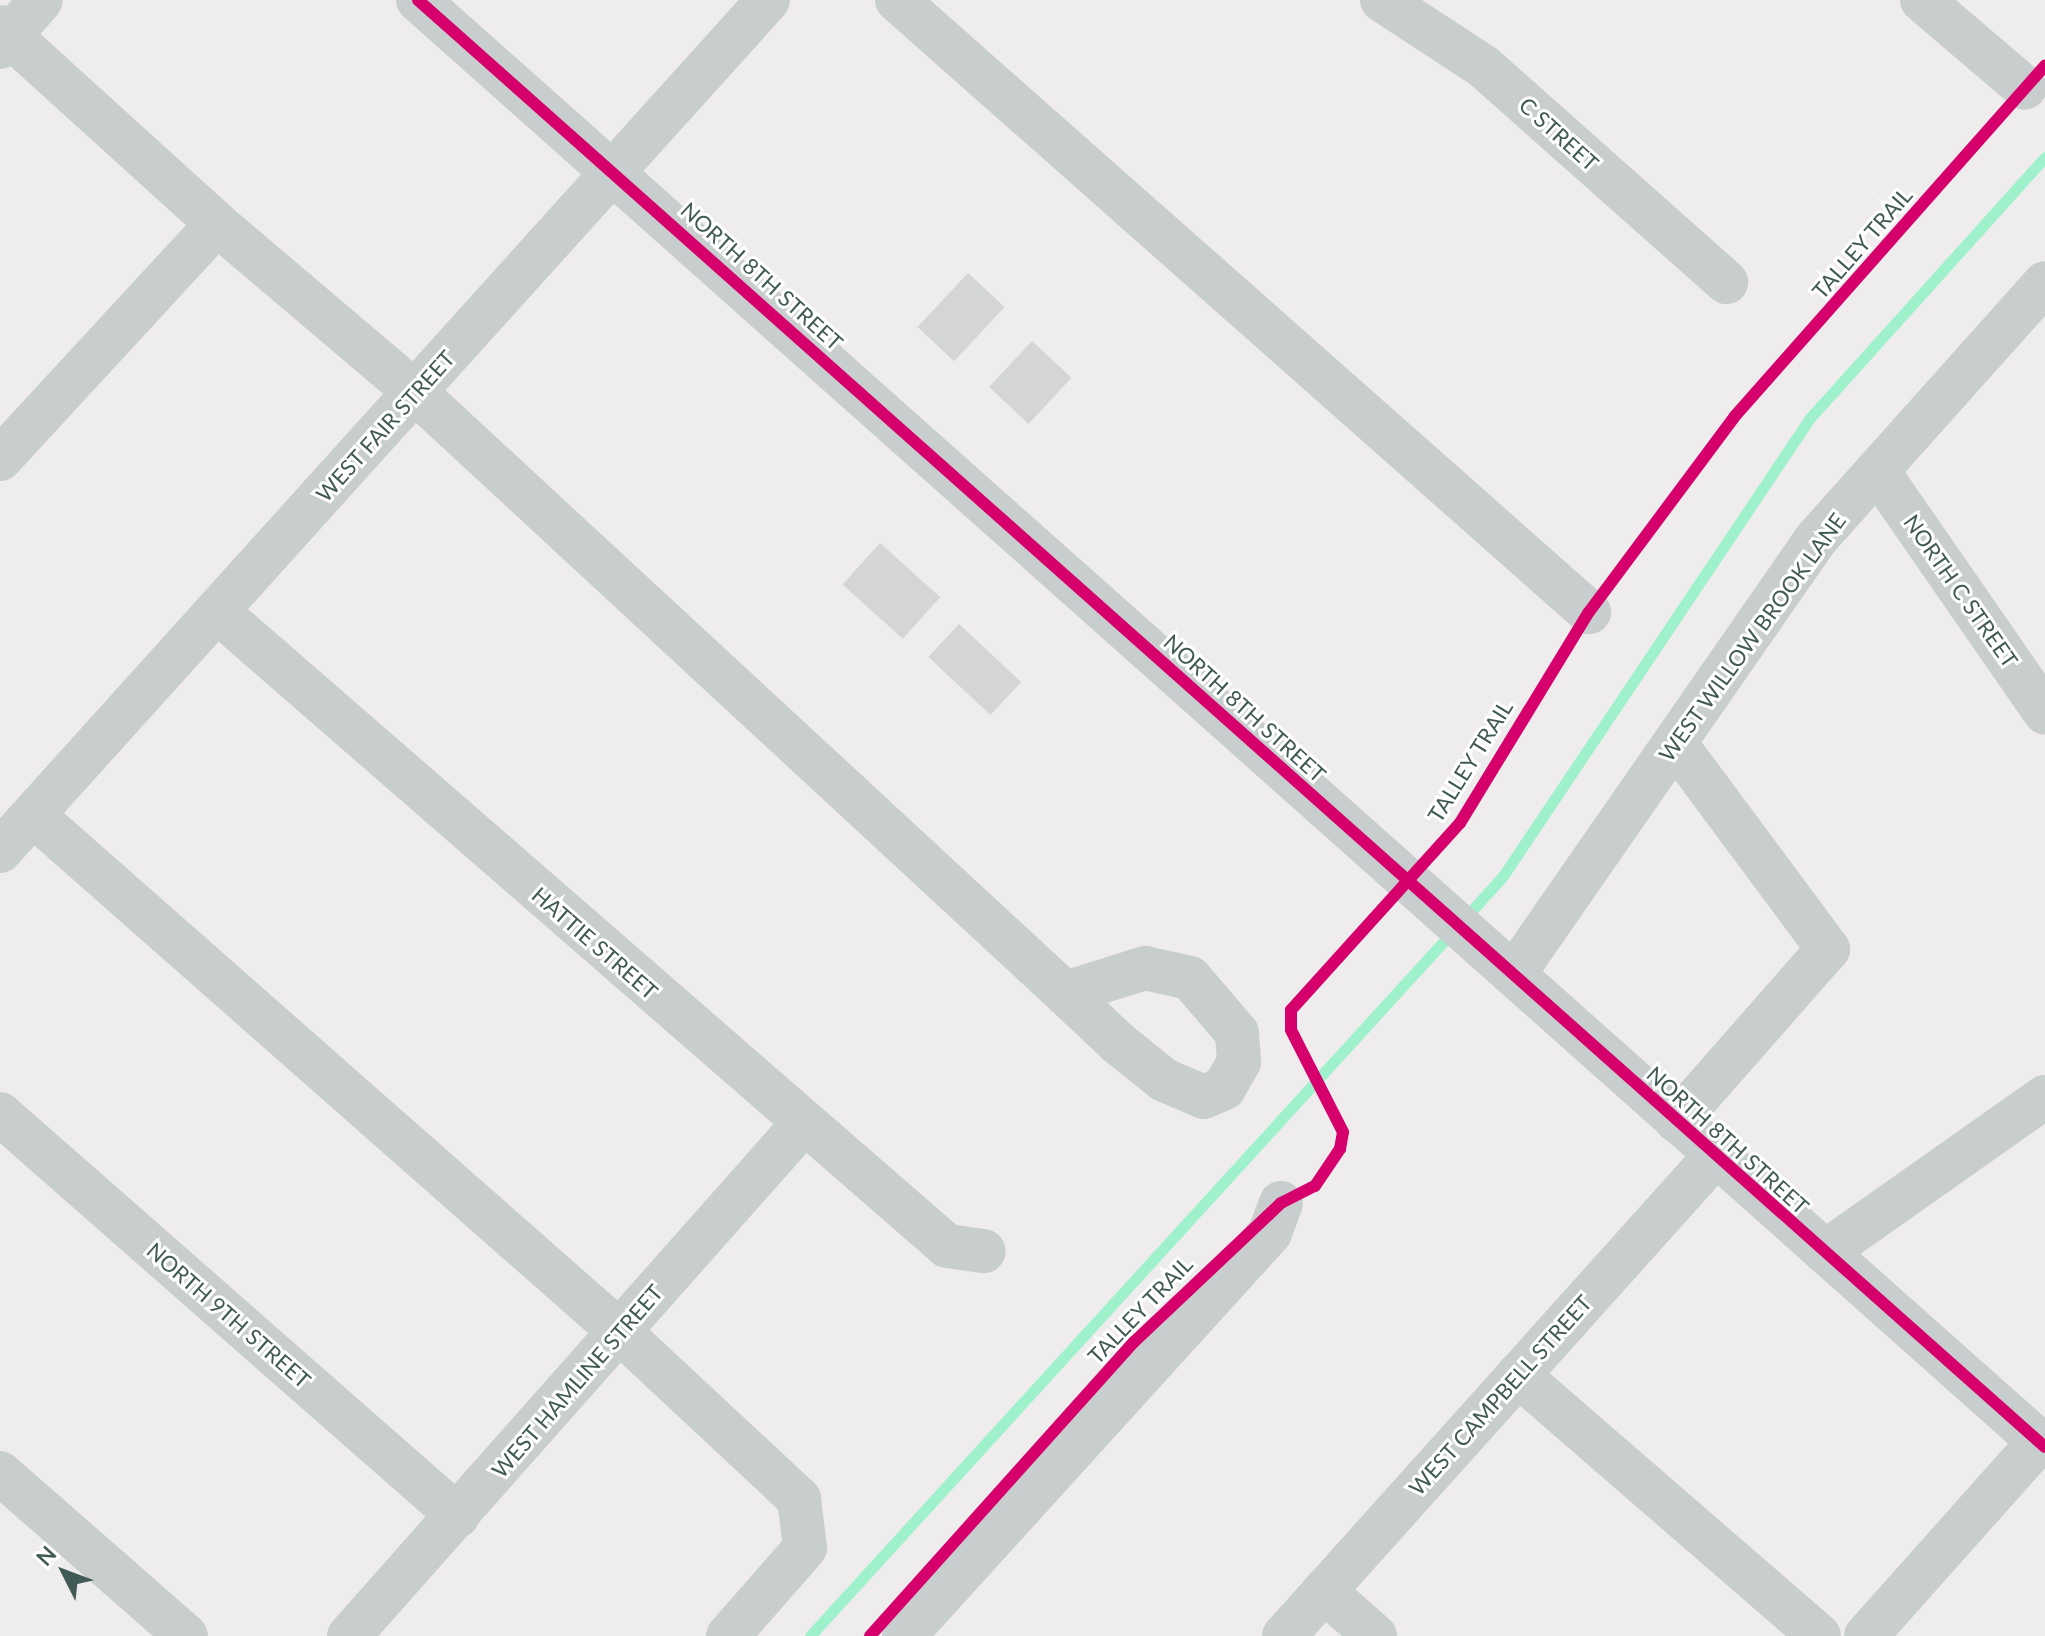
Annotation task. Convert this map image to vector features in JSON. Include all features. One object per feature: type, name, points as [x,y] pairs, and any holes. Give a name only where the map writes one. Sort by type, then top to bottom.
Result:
[{"type":"street","points":[[41,0],[3,37],[415,392],[1065,993]]},
{"type":"street","name":"NORTH 8TH STREET","points":[[418,0],[614,171],[1427,899],[2042,1444]]},
{"type":"street","name":"WEST FAIR STREET","points":[[0,851],[768,0]]},
{"type":"street","points":[[897,0],[1589,612]]},
{"type":"street","name":"C STREET","points":[[1382,0],[1484,67],[1726,282]]},
{"type":"street","points":[[1922,0],[2025,88]]},
{"type":"street","points":[[0,459],[217,224]]},
{"type":"street","name":"WEST WILLOW BROOK LANE","points":[[1501,964],[1675,743],[1816,539],[2045,283]]},
{"type":"street","name":"NORTH C STREET","points":[[1877,470],[2045,713]]},
{"type":"street","name":"HATTIE STREET","points":[[218,612],[803,1124],[947,1246],[984,1251]]},
{"type":"street","points":[[1675,743],[1828,949],[1677,1121]]},
{"type":"street","points":[[33,815],[620,1332],[799,1499],[805,1548],[728,1636]]},
{"type":"street","points":[[1825,1252],[2045,1097]]},
{"type":"street","name":"NORTH 9TH STREET","points":[[0,1114],[458,1516]]},
{"type":"street","name":"WEST HAMLINE STREET","points":[[349,1636],[803,1124]]},
{"type":"street","name":"WEST CAMPBELL STREET","points":[[1284,1636],[1716,1155]]},
{"type":"street","points":[[904,1636],[1270,1233],[1281,1203]]},
{"type":"street","points":[[1518,1375],[1819,1636]]},
{"type":"street","points":[[1866,1636],[2042,1444]]},
{"type":"street","points":[[0,1473],[186,1636]]},
{"type":"street","points":[[1324,1591],[1375,1636]]},
{"type":"building","points":[[968,273],[1005,307],[954,361],[918,327]]},
{"type":"building","points":[[1032,341],[1071,378],[1029,424],[989,387]]},
{"type":"building","points":[[880,543],[940,597],[903,639],[843,585]]},
{"type":"building","points":[[959,624],[1021,682],[990,715],[928,657]]},
{"type":"waterway","points":[[1465,918],[1503,876],[1810,418],[2045,157]]},
{"type":"waterway","points":[[810,1636],[1453,931]]},
{"type":"cycle path","points":[[418,0],[2045,1447]]},
{"type":"cycle path","name":"TALLEY TRAIL","points":[[870,1636],[1134,1342],[1281,1203],[1315,1186],[1340,1149],[1343,1132],[1291,1030],[1291,1010],[1460,823],[1589,612],[1735,416],[2045,66]]}]
